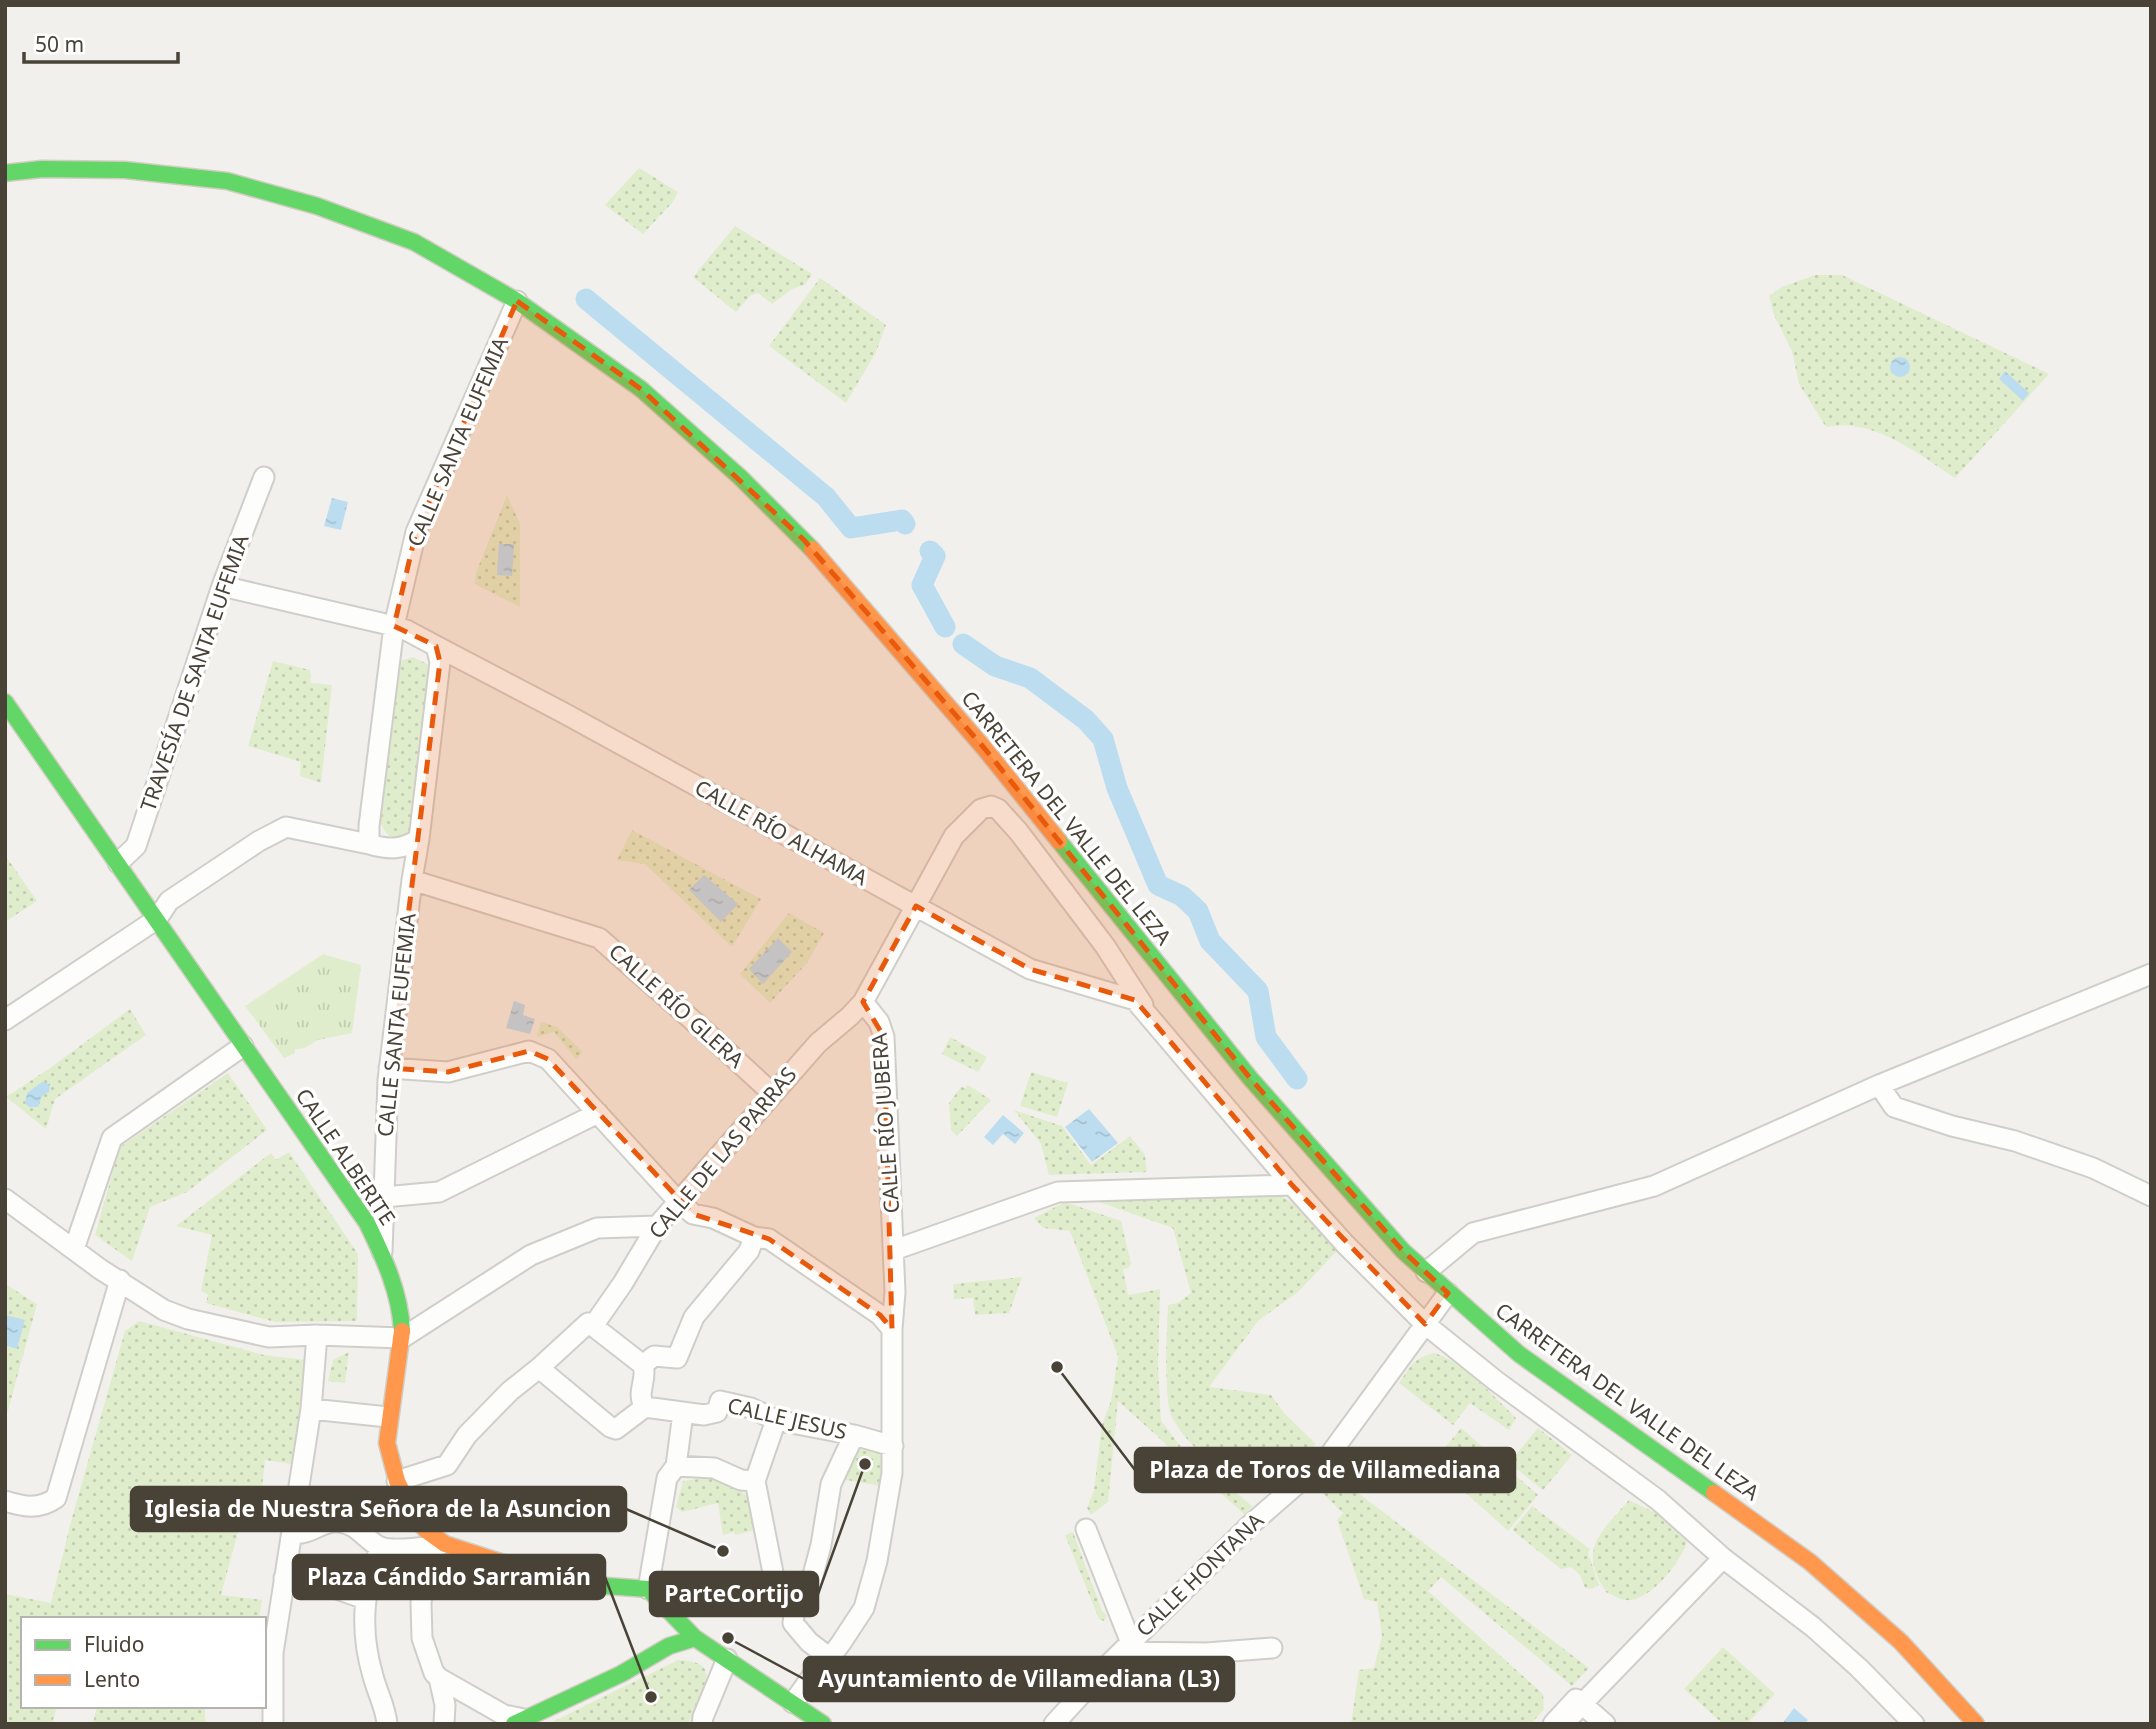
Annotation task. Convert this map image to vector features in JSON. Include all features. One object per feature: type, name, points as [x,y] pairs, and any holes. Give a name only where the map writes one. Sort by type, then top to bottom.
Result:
[{"type":"main road","name":"CARRETERA DEL VALLE DEL LEZA","points":[[5,173],[43,169],[125,170],[227,181],[317,206],[414,243],[517,301],[641,389],[740,477],[804,540],[985,750],[1250,1077],[1403,1251],[1519,1354],[1810,1562],[1901,1642],[1976,1724]]},
{"type":"main road","name":"CALLE ALBERITE","points":[[5,702],[367,1223],[388,1266],[401,1313],[402,1338],[388,1417],[387,1443],[397,1481],[414,1517],[436,1546],[565,1583],[648,1589]]},
{"type":"main road","points":[[648,1589],[695,1638],[823,1724]]},
{"type":"main road","points":[[528,1720],[621,1674],[669,1646],[695,1638]]},
{"type":"street","name":"CALLE SANTA EUFEMIA","points":[[369,844],[394,626],[416,532],[517,301]]},
{"type":"street","name":"TRAVESÍA DE SANTA EUFEMIA","points":[[118,863],[136,846],[222,586],[264,477]]},
{"type":"street","points":[[222,586],[394,626],[429,642]]},
{"type":"street","points":[[389,666],[397,646],[408,637],[429,642]]},
{"type":"street","name":"CALLE SANTA EUFEMIA","points":[[382,1254],[389,1068],[440,662],[429,642]]},
{"type":"street","name":"CALLE RÍO ALHAMA","points":[[429,642],[573,718],[1030,970],[1135,1000],[1154,1022]]},
{"type":"street","name":"CALLE DE LAS PARRAS","points":[[397,1481],[447,1465],[467,1435],[510,1391],[589,1323],[593,1326],[657,1226],[818,1043],[863,1002],[954,836],[981,809],[991,806],[998,809],[1018,831],[1105,946],[1154,1022]]},
{"type":"street","points":[[5,1020],[157,919],[169,901],[259,841],[286,827],[390,849],[407,847],[419,839]]},
{"type":"street","name":"CALLE RÍO GLERA","points":[[390,849],[404,855],[413,873],[599,938],[773,1094]]},
{"type":"street","points":[[1426,1272],[1473,1233],[1654,1186],[1879,1085],[2151,974]]},
{"type":"street","name":"CALLE RÍO JUBERA","points":[[793,1703],[820,1665],[830,1658],[864,1608],[877,1561],[892,1473],[892,1329],[895,1292],[884,1037],[879,1022],[863,1002]]},
{"type":"street","points":[[1154,1022],[1292,1185],[1345,1244],[1425,1324],[1496,1381],[1658,1500],[1723,1558],[1813,1627],[1859,1668],[1911,1722]]},
{"type":"street","points":[[74,1249],[112,1139],[243,1046]]},
{"type":"street","points":[[389,1068],[449,1072],[529,1051],[548,1059],[693,1214],[713,1218],[754,1237],[769,1239],[880,1314],[892,1329]]},
{"type":"street","points":[[1879,1085],[1894,1107],[1952,1126],[2015,1141],[2082,1164],[2151,1196]]},
{"type":"street","points":[[384,1197],[439,1192],[598,1113]]},
{"type":"street","points":[[894,1251],[1058,1192],[1292,1185]]},
{"type":"street","points":[[5,1199],[100,1269],[164,1310],[188,1319],[269,1337],[317,1335],[402,1338],[531,1255],[597,1228],[657,1226]]},
{"type":"street","points":[[643,1365],[654,1356],[677,1358],[694,1317],[749,1251],[754,1237]]},
{"type":"street","points":[[5,1501],[24,1507],[45,1506],[56,1498],[120,1280]]},
{"type":"street","name":"CALLE HONTANA","points":[[1054,1724],[1126,1647],[1249,1526],[1328,1457],[1448,1293]]},
{"type":"street","points":[[539,1368],[610,1427],[616,1429],[645,1407],[640,1394],[645,1370],[643,1365],[593,1326]]},
{"type":"street","points":[[273,1724],[272,1653],[311,1409],[317,1335]]},
{"type":"street","name":"CALLE JESUS","points":[[645,1407],[704,1415],[717,1412],[720,1401],[751,1408],[776,1420],[854,1435],[893,1446]]},
{"type":"street","points":[[311,1409],[388,1417]]},
{"type":"street","points":[[648,1589],[667,1478],[676,1466],[683,1413]]},
{"type":"street","points":[[776,1420],[755,1481],[776,1588],[809,1589]]},
{"type":"street","points":[[830,1658],[808,1642],[793,1623],[795,1608],[805,1605],[821,1545],[831,1483],[854,1435]]},
{"type":"street","points":[[676,1466],[714,1468],[741,1480],[755,1481]]},
{"type":"street","points":[[293,1533],[302,1534],[328,1522],[341,1522],[356,1527],[381,1547],[436,1546],[421,1603],[422,1638],[433,1673],[504,1715],[528,1720]]},
{"type":"street","points":[[1086,1528],[1126,1647],[1206,1653],[1272,1648]]},
{"type":"street","points":[[381,1547],[371,1568],[365,1599],[365,1642],[387,1724]]},
{"type":"street","points":[[1564,1724],[1723,1558]]},
{"type":"street","points":[[284,1578],[323,1584],[365,1599]]},
{"type":"street","points":[[702,1724],[727,1659]]},
{"type":"street","points":[[439,1678],[445,1705],[444,1724]]},
{"type":"street","points":[[1553,1724],[1576,1699],[1605,1724]]},
{"type":"highlighted area","points":[[517,301],[641,389],[804,540],[985,749],[1250,1078],[1403,1251],[1448,1293],[1425,1324],[1292,1185],[1135,1000],[1030,969],[916,906],[863,1002],[884,1037],[892,1329],[880,1315],[769,1239],[693,1214],[548,1059],[529,1051],[448,1072],[389,1068],[440,662],[436,646],[394,626],[416,532]]},
{"type":"green space","points":[[639,168],[678,192],[672,203],[643,234],[605,205]]},
{"type":"green space","points":[[735,226],[812,274],[805,285],[792,289],[772,304],[758,293],[751,295],[736,312],[693,277]]},
{"type":"green space","points":[[1815,275],[1842,275],[2049,374],[1955,478],[1907,446],[1880,433],[1850,425],[1826,427],[1799,384],[1792,351],[1774,315],[1769,296],[1782,287]]},
{"type":"green space","points":[[820,278],[886,325],[876,352],[846,403],[769,346]]},
{"type":"green space","points":[[507,495],[520,524],[520,607],[475,584],[476,573]]},
{"type":"green space","points":[[413,657],[429,665],[433,671],[414,831],[394,837],[385,832],[378,812],[397,667],[403,660]]},
{"type":"green space","points":[[273,661],[310,670],[311,683],[332,685],[321,783],[300,776],[301,762],[248,746]]},
{"type":"green space","points":[[632,830],[761,899],[732,947],[645,864],[617,860]]},
{"type":"green space","points":[[5,855],[37,901],[5,922]]},
{"type":"green space","points":[[789,913],[824,933],[807,963],[770,1003],[740,974]]},
{"type":"green space","points":[[323,954],[361,965],[352,1033],[318,1040],[305,1048],[295,1049],[295,1053],[284,1058],[245,1006]]},
{"type":"green space","points":[[130,1009],[146,1035],[55,1099],[46,1129],[6,1097],[50,1068]]},
{"type":"green space","points":[[541,1022],[557,1027],[583,1052],[576,1059],[554,1032],[537,1037]]},
{"type":"green space","points":[[950,1037],[987,1057],[978,1072],[942,1054]]},
{"type":"green space","points":[[1031,1072],[1068,1083],[1057,1117],[1020,1106]]},
{"type":"green space","points":[[228,1073],[267,1130],[187,1192],[150,1207],[132,1261],[95,1235],[120,1147]]},
{"type":"green space","points":[[968,1085],[991,1100],[957,1136],[951,1130],[949,1103],[961,1087]]},
{"type":"green space","points":[[1014,1110],[1062,1126],[1091,1165],[1130,1136],[1145,1155],[1147,1172],[1049,1175],[1041,1144]]},
{"type":"green space","points":[[289,1152],[358,1254],[357,1321],[275,1322],[206,1303],[208,1295],[201,1291],[212,1235],[176,1226],[271,1153],[276,1160]]},
{"type":"green space","points":[[1278,1194],[1303,1212],[1338,1250],[1298,1292],[1258,1321],[1209,1387],[1271,1395],[1285,1414],[1316,1444],[1261,1493],[1223,1470],[1200,1452],[1180,1430],[1169,1408],[1166,1346],[1168,1305],[1178,1303],[1191,1293],[1173,1228],[1079,1195]]},
{"type":"green space","points":[[1065,1202],[1121,1221],[1131,1264],[1129,1268],[1123,1269],[1128,1295],[1160,1289],[1158,1366],[1161,1421],[1182,1448],[1252,1506],[1245,1515],[1118,1401],[1108,1502],[1091,1515],[1087,1508],[1094,1490],[1102,1425],[1111,1401],[1118,1356],[1070,1231],[1043,1228],[1034,1218]]},
{"type":"green space","points":[[1022,1277],[1009,1313],[975,1315],[973,1298],[954,1299],[953,1284]]},
{"type":"green space","points":[[5,1284],[37,1304],[5,1422]]},
{"type":"green space","points":[[139,1321],[264,1355],[307,1360],[297,1465],[265,1460],[260,1506],[239,1502],[239,1510],[233,1509],[231,1521],[241,1521],[221,1595],[262,1600],[259,1617],[21,1617],[21,1708],[56,1708],[52,1724],[5,1724],[5,1594],[51,1603],[70,1525],[125,1331]]},
{"type":"green space","points":[[349,1352],[345,1383],[328,1381],[333,1360]]},
{"type":"green space","points":[[1435,1353],[1468,1373],[1516,1418],[1509,1430],[1470,1403],[1453,1425],[1399,1383],[1417,1360]]},
{"type":"green space","points":[[1461,1428],[1538,1495],[1508,1531],[1433,1463]]},
{"type":"green space","points":[[1538,1428],[1572,1455],[1543,1490],[1509,1463]]},
{"type":"green space","points":[[854,1443],[885,1450],[881,1486],[841,1479]]},
{"type":"green space","points":[[1329,1471],[1589,1668],[1572,1686],[1441,1577],[1428,1591],[1543,1694],[1544,1709],[1531,1724],[1351,1724],[1359,1670],[1374,1668],[1382,1636],[1377,1602],[1364,1599],[1337,1520],[1343,1513],[1316,1487]]},
{"type":"green space","points":[[714,1477],[746,1495],[760,1529],[723,1535],[718,1503],[682,1512],[676,1507],[683,1481]]},
{"type":"green space","points":[[1629,1500],[1660,1515],[1687,1542],[1663,1580],[1644,1595],[1626,1600],[1606,1592],[1593,1564],[1593,1552],[1602,1532]]},
{"type":"green space","points":[[1532,1506],[1590,1549],[1588,1553],[1599,1585],[1591,1589],[1585,1588],[1580,1575],[1571,1567],[1561,1569],[1512,1530]]},
{"type":"green space","points":[[1073,1532],[1102,1611],[1107,1616],[1104,1621],[1099,1619],[1065,1535]]},
{"type":"green space","points":[[1723,1647],[1775,1694],[1747,1724],[1723,1724],[1684,1689]]},
{"type":"green space","points":[[678,1660],[694,1662],[703,1667],[706,1674],[703,1692],[688,1724],[548,1724]]},
{"type":"green space","points":[[97,1708],[205,1708],[205,1724],[93,1723]]},
{"type":"water","points":[[1896,357],[1904,357],[1910,367],[1904,377],[1896,377],[1890,371],[1890,363]]},
{"type":"water","points":[[2005,371],[2029,393],[2023,401],[1999,379]]},
{"type":"water","points":[[332,498],[348,502],[341,530],[324,526]]},
{"type":"water","points":[[499,544],[514,544],[512,576],[497,575]]},
{"type":"water","points":[[704,875],[738,904],[721,922],[689,890]]},
{"type":"water","points":[[778,938],[792,952],[763,984],[749,969]]},
{"type":"water","points":[[514,1001],[525,1005],[523,1015],[535,1019],[530,1034],[506,1028]]},
{"type":"water","points":[[42,1082],[50,1084],[49,1092],[42,1096],[38,1107],[29,1107],[25,1103],[27,1093]]},
{"type":"water","points":[[1089,1109],[1118,1143],[1092,1162],[1065,1127]]},
{"type":"water","points":[[1003,1115],[1024,1133],[1015,1144],[1003,1134],[993,1145],[984,1137]]},
{"type":"water","points":[[5,1315],[25,1320],[17,1349],[5,1345]]},
{"type":"water","points":[[1453,1448],[1480,1471],[1471,1483],[1444,1462]]},
{"type":"water","points":[[1794,1708],[1808,1720],[1804,1724],[1782,1724]]},
{"type":"waterway","points":[[586,299],[826,497],[851,528],[902,520],[905,524]]},
{"type":"waterway","points":[[930,551],[935,556],[922,585],[945,627]]},
{"type":"waterway","points":[[963,644],[995,666],[1030,678],[1086,720],[1103,739],[1117,788],[1158,885],[1182,896],[1198,911],[1210,941],[1258,991],[1266,1037],[1297,1079]]},
{"type":"traffic: fast","points":[[5,173],[42,169],[125,170],[227,181],[317,206],[414,242],[517,301],[641,389],[740,477],[812,549]]},
{"type":"traffic: fast","points":[[5,702],[367,1223],[395,1289],[402,1331]]},
{"type":"traffic: fast","points":[[1059,841],[1250,1078],[1403,1251],[1519,1354],[1714,1493]]},
{"type":"traffic: fast","points":[[507,1564],[565,1583],[648,1589],[695,1638],[823,1724]]},
{"type":"traffic: fast","points":[[514,1724],[621,1674],[669,1646],[695,1638]]},
{"type":"traffic: slow","points":[[812,549],[985,749],[1059,841]]},
{"type":"traffic: slow","points":[[402,1331],[387,1443],[397,1481],[414,1517],[427,1531],[445,1544],[507,1564]]},
{"type":"traffic: slow","points":[[1714,1493],[1810,1562],[1901,1642],[1976,1724]]},
{"type":"place","name":"Plaza de Toros de Villamediana","points":[[1057,1367]]},
{"type":"place","name":"ParteCortijo","points":[[865,1464]]},
{"type":"place","name":"Iglesia de Nuestra Señora de la Asuncion","points":[[723,1551]]},
{"type":"place","name":"Ayuntamiento de Villamediana (L3)","points":[[728,1638]]},
{"type":"place","name":"Plaza Cándido Sarramián","points":[[651,1697]]}]
